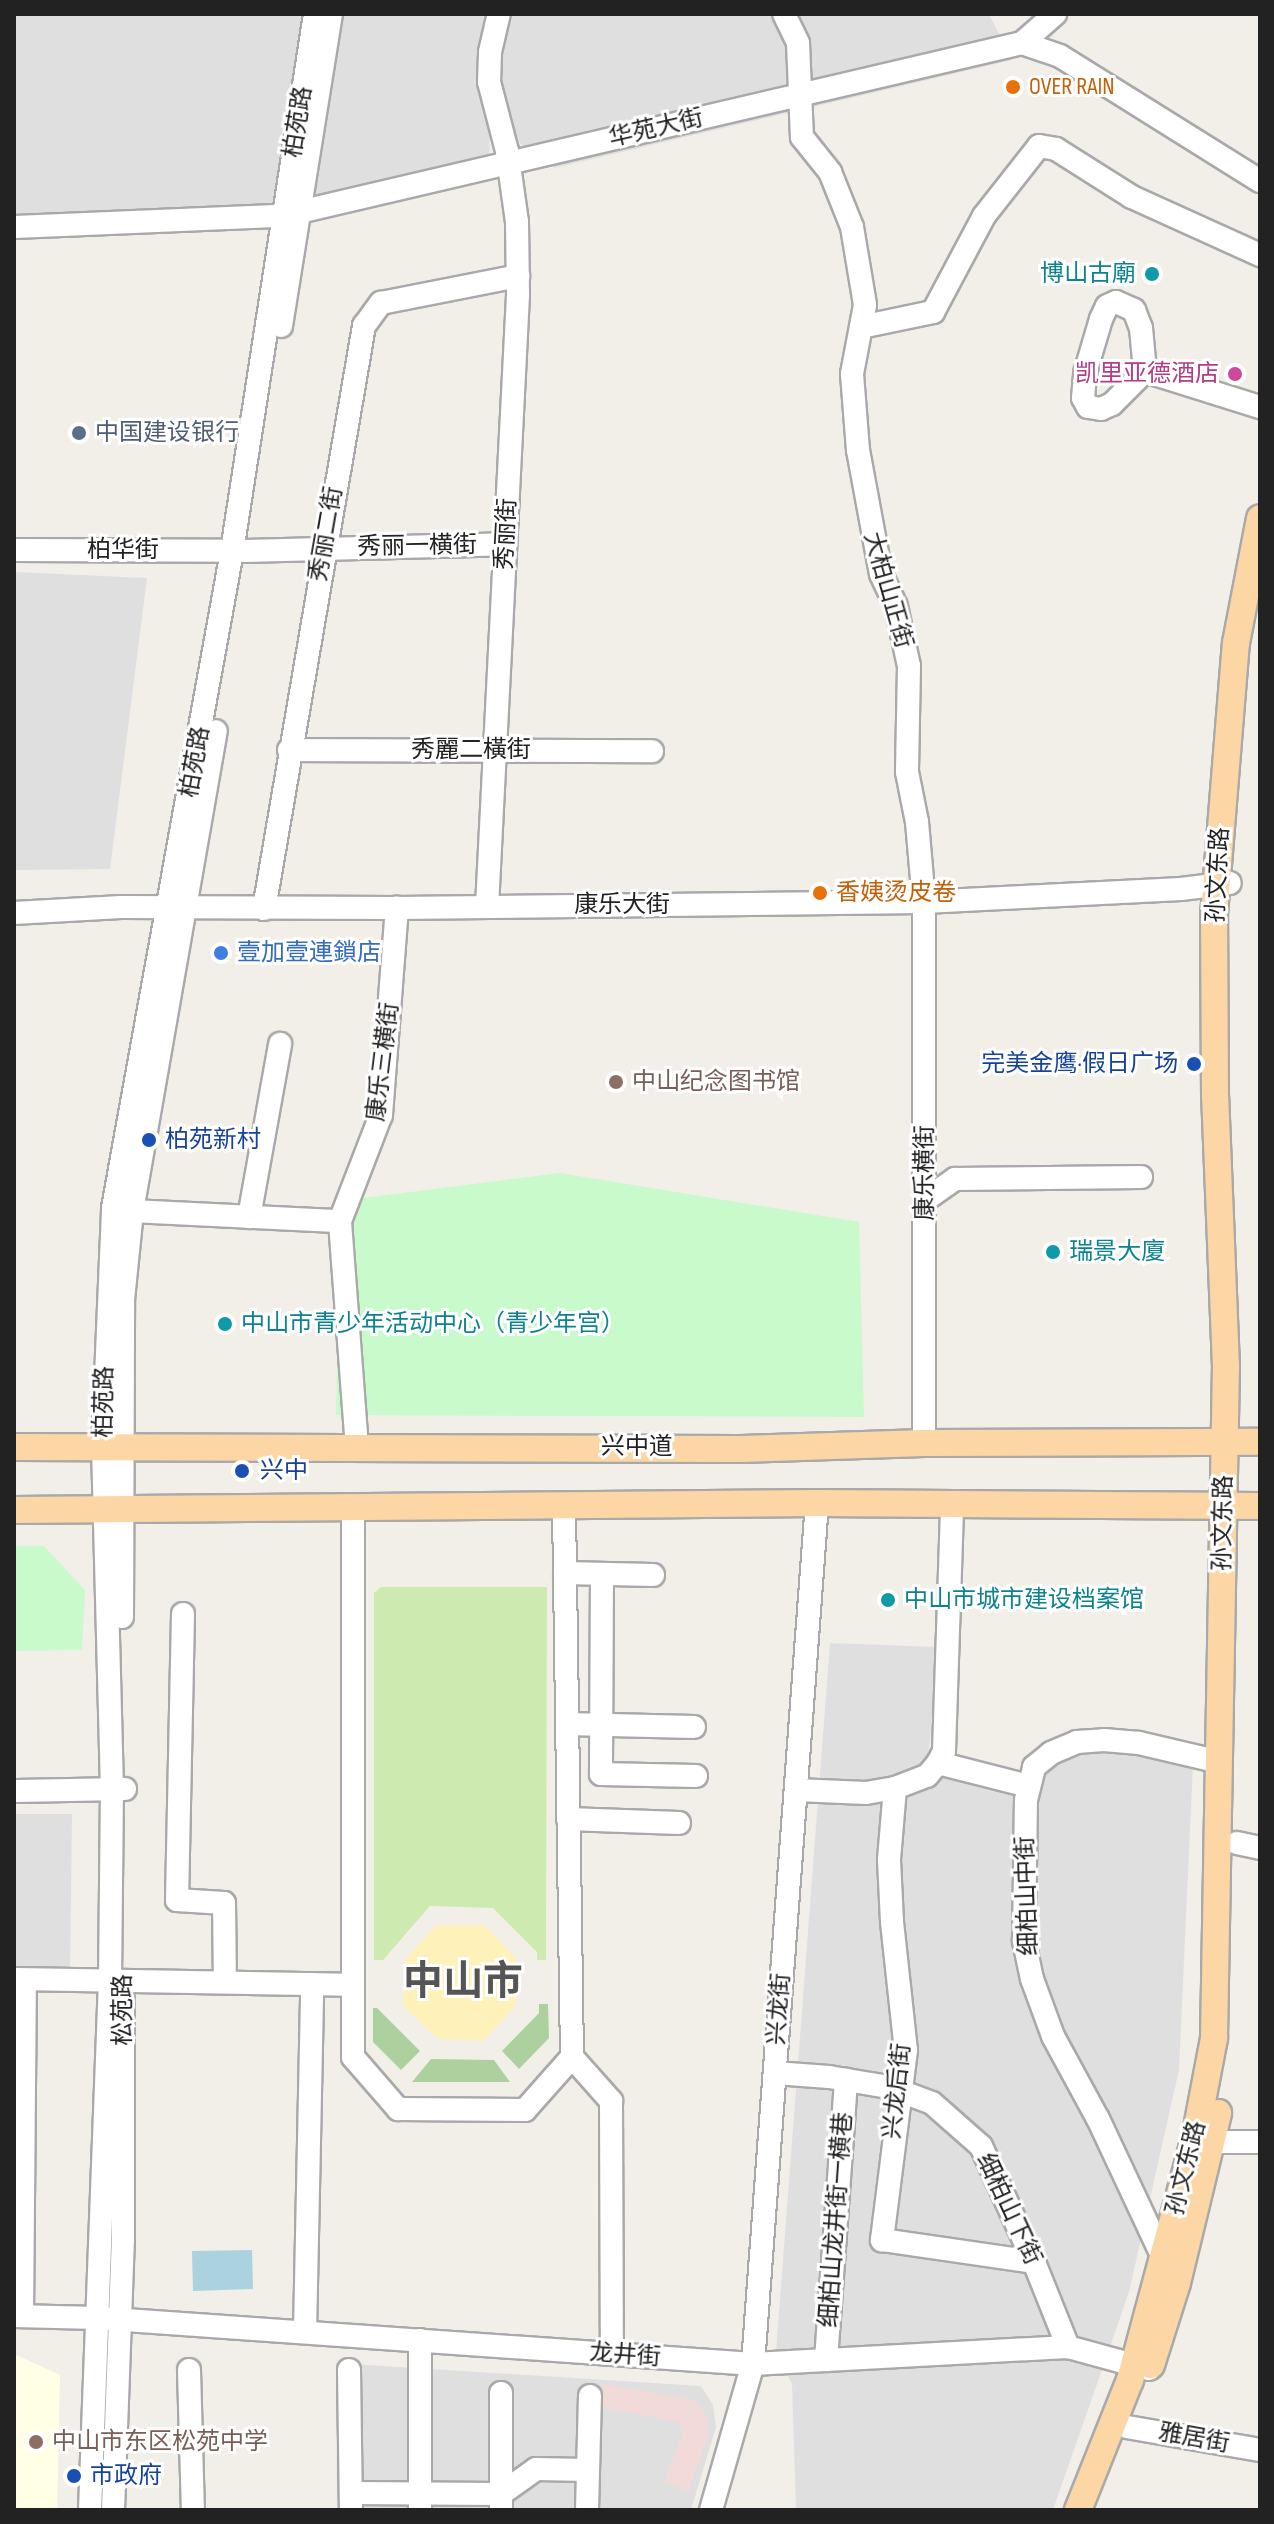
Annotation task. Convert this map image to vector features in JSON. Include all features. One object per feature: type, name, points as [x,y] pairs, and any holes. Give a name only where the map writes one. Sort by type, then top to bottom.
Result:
[{"type":"main road","name":"孙文东路","points":[[1078,2510],[1177,2283],[1213,2142],[1230,2040],[1248,1846],[1242,1442],[1226,1367],[1215,1097],[1236,643],[1260,518]]},
{"type":"main road","name":"孙文东路","points":[[1223,884],[1252,641],[1260,605]]},
{"type":"main road","name":"兴中道","points":[[14,1447],[741,1449],[924,1443],[1242,1442]]},
{"type":"main road","points":[[14,1510],[817,1503],[1242,1506]]},
{"type":"main road","name":"孙文东路","points":[[1094,2510],[1127,2427],[1163,2259],[1195,2138],[1214,2038],[1220,1762],[1242,1506]]},
{"type":"street","name":"柏苑路","points":[[112,1448],[132,1211],[291,214],[315,14]]},
{"type":"street","name":"柏苑路","points":[[291,214],[331,14]]},
{"type":"street","name":"秀丽街","points":[[487,907],[518,276],[517,222],[489,82],[490,52],[499,14]]},
{"type":"street","name":"大柏山正街","points":[[784,14],[798,43],[802,137],[830,172],[852,227],[865,305],[852,374],[856,434],[881,574],[896,606],[909,666],[907,772],[917,822],[924,902]]},
{"type":"street","points":[[1055,14],[1022,43],[1060,56],[1260,181]]},
{"type":"street","name":"华苑大街","points":[[14,227],[291,214],[1022,43]]},
{"type":"street","points":[[861,327],[933,312],[984,216],[1039,146],[1056,149],[1132,197],[1260,255]]},
{"type":"street","name":"秀丽二街","points":[[264,909],[357,354],[371,312],[381,303],[518,276]]},
{"type":"street","points":[[1145,371],[1260,407]]},
{"type":"street","name":"秀丽一横街","points":[[238,551],[505,544]]},
{"type":"street","name":"柏华街","points":[[14,550],[238,551]]},
{"type":"street","name":"秀麗二橫街","points":[[289,750],[652,751]]},
{"type":"street","name":"康乐大街","points":[[14,913],[121,907],[264,909],[924,902],[1223,884]]},
{"type":"street","name":"康乐横街","points":[[924,902],[924,1443]]},
{"type":"street","name":"康乐三横街","points":[[357,1448],[340,1221],[381,1115],[397,908]]},
{"type":"street","name":"柏苑路","points":[[113,1510],[113,1208],[178,909]]},
{"type":"street","points":[[249,1217],[280,1044]]},
{"type":"street","points":[[925,1200],[955,1179],[1141,1177]]},
{"type":"street","points":[[132,1211],[340,1221]]},
{"type":"street","name":"兴龙街","points":[[711,2510],[753,2364],[817,1503]]},
{"type":"street","points":[[796,1790],[866,1793],[895,1788],[927,1776],[938,1763],[944,1751],[952,1504]]},
{"type":"street","points":[[564,1506],[572,2057],[611,2101],[612,2354]]},
{"type":"street","points":[[353,1508],[353,2057],[398,2109],[525,2110],[572,2057]]},
{"type":"street","name":"松苑路","points":[[113,1510],[119,1789],[120,2320],[113,2510]]},
{"type":"street","points":[[565,1573],[653,1575]]},
{"type":"street","points":[[602,1574],[601,1774],[696,1776]]},
{"type":"street","points":[[183,1614],[177,1900],[224,1903],[225,1982]]},
{"type":"street","points":[[567,1724],[694,1727]]},
{"type":"street","points":[[938,1763],[1028,1786],[1034,1767],[1051,1753],[1077,1742],[1104,1740],[1139,1743],[1220,1762]]},
{"type":"street","name":"细柏山中街","points":[[1028,1786],[1024,1940],[1032,1979],[1053,2036],[1098,2119],[1177,2283]]},
{"type":"street","name":"兴龙后街","points":[[895,1788],[889,1860],[892,1922],[906,2050],[891,2144],[882,2240],[1034,2262]]},
{"type":"street","points":[[14,1791],[119,1789]]},
{"type":"street","points":[[568,1819],[679,1823]]},
{"type":"street","points":[[18,2316],[19,1980],[352,1985]]},
{"type":"street","name":"松苑路","points":[[90,2510],[97,2318],[117,1980]]},
{"type":"street","points":[[305,2332],[312,1984]]},
{"type":"street","name":"细柏山下街","points":[[775,2073],[846,2080],[901,2091],[932,2103],[981,2146],[1034,2262],[1068,2347]]},
{"type":"street","name":"细柏山龙井街一横巷","points":[[826,2360],[846,2080]]},
{"type":"street","points":[[1213,2142],[1260,2142]]},
{"type":"street","name":"龙井街","points":[[18,2316],[97,2318],[753,2364],[1068,2347],[1142,2367]]},
{"type":"street","points":[[420,2340],[420,2502]]},
{"type":"street","points":[[189,2370],[193,2510]]},
{"type":"street","points":[[349,2370],[351,2502],[505,2505]]},
{"type":"street","points":[[501,2393],[505,2505]]},
{"type":"street","points":[[587,2510],[590,2396]]},
{"type":"street","name":"雅居街","points":[[1127,2427],[1260,2450]]},
{"type":"street","points":[[505,2505],[536,2469],[588,2470]]},
{"type":"shaded area","points":[[14,14],[989,14],[1012,60],[554,168],[492,123],[488,71],[490,165],[289,215],[14,232]]},
{"type":"shaded area","points":[[14,572],[147,578],[110,869],[14,870]]},
{"type":"shaded area","points":[[830,1643],[937,1647],[928,1765],[1015,1795],[1027,1762],[1108,1732],[1194,1743],[1179,2070],[1129,2292],[1053,2510],[796,2510],[792,2384],[776,2352]]},
{"type":"shaded area","points":[[14,1814],[72,1814],[70,1972],[14,1971]]},
{"type":"shaded area","name":"中山市东区松苑中学","points":[[14,2354],[60,2375],[57,2510],[14,2510]]},
{"type":"shaded area","points":[[336,2363],[701,2386],[713,2405],[716,2427],[691,2510],[337,2510]]},
{"type":"shaded area","points":[[602,2384],[694,2400],[706,2414],[709,2433],[688,2491],[664,2482],[683,2432],[678,2422],[601,2407]]},
{"type":"green space","points":[[560,1173],[859,1222],[864,1417],[336,1415],[340,1201]]},
{"type":"green space","points":[[14,1546],[44,1546],[85,1590],[82,1650],[14,1651]]},
{"type":"green space","points":[[381,1587],[547,1587],[546,1960],[537,1960],[537,1952],[493,1908],[430,1906],[383,1960],[374,1960],[374,1593]]},
{"type":"green space","points":[[539,2004],[548,2004],[549,2038],[519,2069],[502,2051],[539,2013]]},
{"type":"green space","points":[[373,2008],[377,2008],[420,2051],[401,2070],[373,2042]]},
{"type":"green space","points":[[431,2059],[494,2060],[510,2082],[412,2082]]},
{"type":"sand","points":[[436,1925],[484,1925],[516,1958],[516,2005],[484,2040],[438,2039],[403,2006],[405,1960]]},
{"type":"water","points":[[252,2250],[253,2289],[193,2291],[192,2251]]},
{"type":"place","name":"OVER RAIN","points":[[1013,87]]},
{"type":"place","name":"博山古廟","points":[[1152,274]]},
{"type":"place","name":"凯里亚德酒店","points":[[1235,374]]},
{"type":"place","name":"中国建设银行","points":[[79,433]]},
{"type":"place","name":"香姨烫皮卷","points":[[820,893]]},
{"type":"place","name":"壹加壹連鎖店","points":[[221,953]]},
{"type":"place","name":"完美金鹰·假日广场","points":[[1194,1064]]},
{"type":"place","name":"中山纪念图书馆","points":[[616,1082]]},
{"type":"place","name":"柏苑新村","points":[[149,1140]]},
{"type":"place","name":"瑞景大廈","points":[[1053,1252]]},
{"type":"place","name":"中山市青少年活动中心（青少年宫）","points":[[225,1324]]},
{"type":"place","name":"兴中","points":[[242,1471]]},
{"type":"place","name":"中山市城市建设档案馆","points":[[888,1600]]},
{"type":"place","name":"中山市东区松苑中学","points":[[36,2442]]},
{"type":"place","name":"市政府","points":[[74,2476]]},
{"type":"district","name":"中山市","points":[[463,1982]]}]
